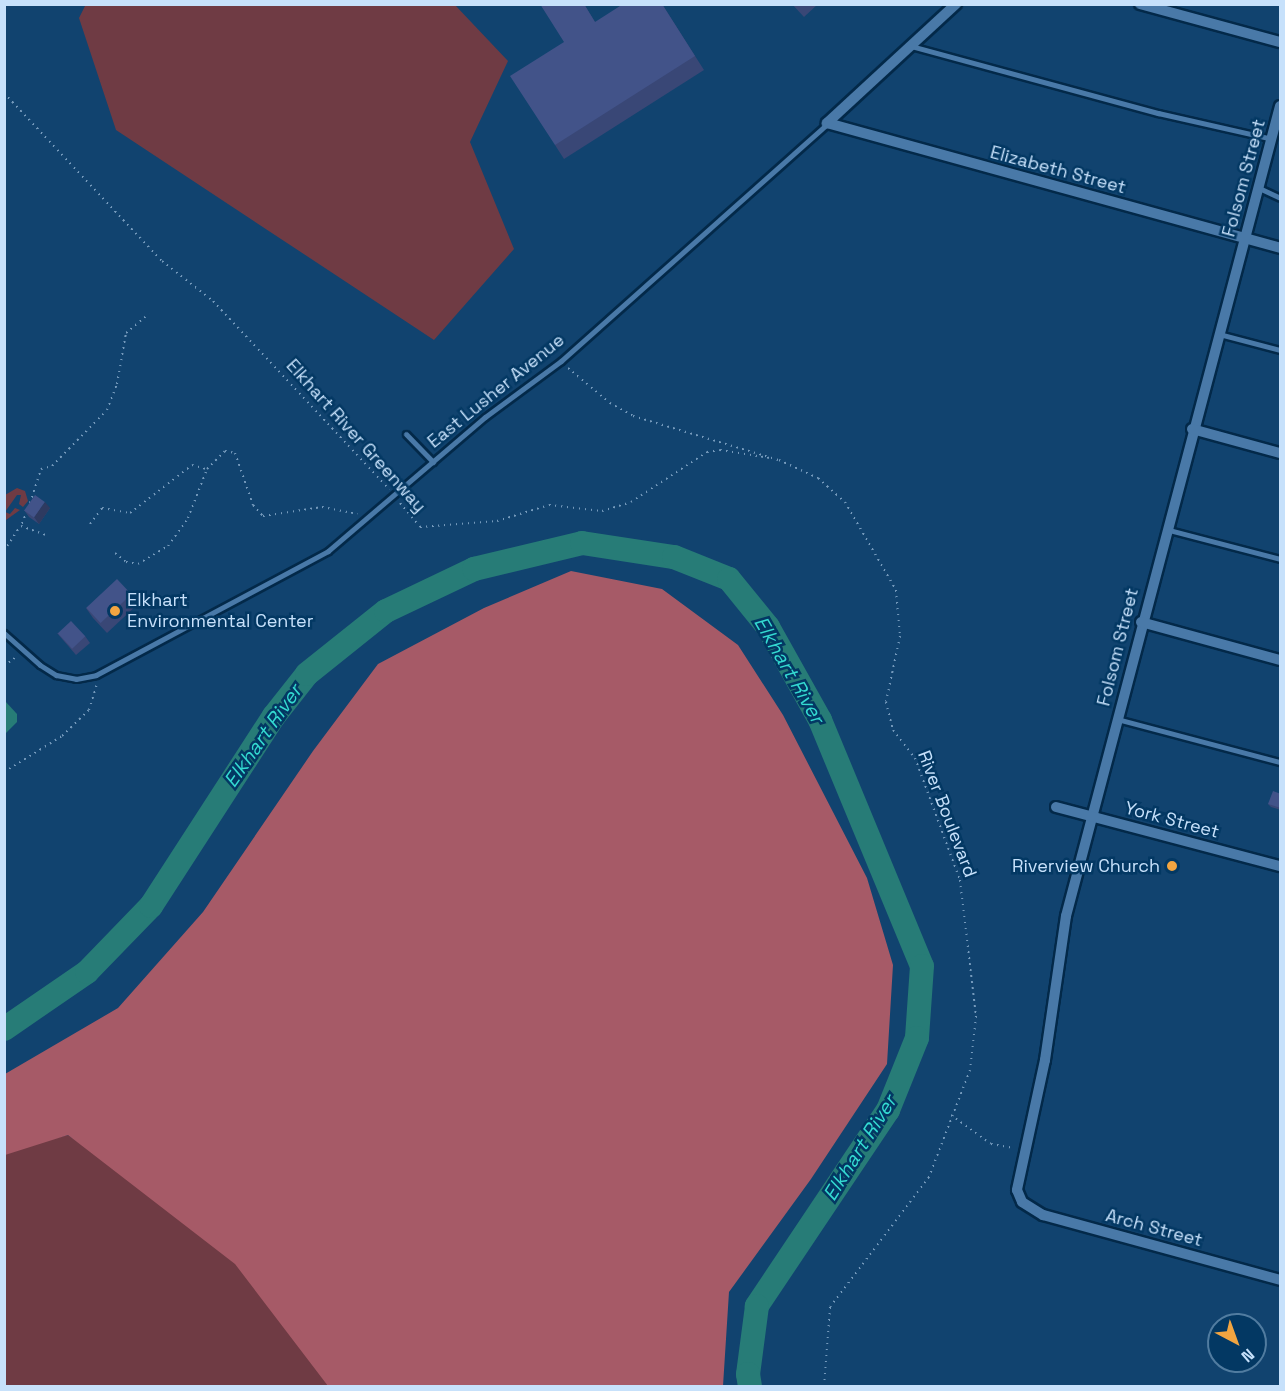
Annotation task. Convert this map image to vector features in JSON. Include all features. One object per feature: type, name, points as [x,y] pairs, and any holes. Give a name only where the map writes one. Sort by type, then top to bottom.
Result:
[{"type":"street","name":"East Lusher Avenue","points":[[827,123],[956,4]]},
{"type":"street","points":[[1140,4],[1281,42]]},
{"type":"street","name":"Folsom Street","points":[[1022,1202],[1017,1176],[1045,1060],[1066,916],[1165,529],[1281,106]]},
{"type":"street","name":"Elizabeth Street","points":[[827,123],[1281,248]]},
{"type":"street","points":[[1192,429],[1281,453]]},
{"type":"street","points":[[1141,622],[1281,660]]},
{"type":"street","name":"York Street","points":[[1056,807],[1281,866]]},
{"type":"street","name":"Arch Street","points":[[1022,1202],[1043,1215],[1281,1280]]},
{"type":"lane","points":[[911,46],[1158,114],[1272,139]]},
{"type":"lane","name":"East Lusher Avenue","points":[[4,633],[22,651],[56,675],[76,678],[96,675],[328,550],[516,392],[561,361],[827,123]]},
{"type":"lane","points":[[1259,188],[1281,198]]},
{"type":"lane","points":[[1219,334],[1281,350]]},
{"type":"lane","points":[[406,434],[433,462]]},
{"type":"lane","points":[[1165,529],[1281,559]]},
{"type":"lane","points":[[1117,719],[1281,762]]},
{"type":"path","name":"Elkhart River Greenway","points":[[4,93],[162,261],[220,309],[395,496],[420,527],[446,528],[497,521],[549,505],[602,511],[650,491],[707,453],[720,450],[779,460]]},
{"type":"path","points":[[4,551],[21,526],[40,469],[52,466],[107,410],[117,384],[126,333],[149,314]]},
{"type":"path","name":"River Boulevard","points":[[561,361],[610,404],[633,416],[779,460],[818,478],[845,502],[896,590],[900,636],[886,702],[893,730],[915,758],[960,880],[976,1016],[970,1070],[951,1115]]},
{"type":"path","points":[[115,553],[126,562],[138,564],[168,546],[188,518],[207,469],[225,451],[235,453],[253,505],[263,516],[322,507],[338,507],[366,520]]},
{"type":"path","points":[[90,524],[102,508],[130,513],[192,465],[207,469]]},
{"type":"path","points":[[21,526],[48,536]]},
{"type":"path","points":[[4,666],[22,651]]},
{"type":"path","points":[[4,772],[62,736],[89,710],[97,687],[96,675]]},
{"type":"path","points":[[824,1386],[830,1308],[929,1177],[951,1115],[991,1144],[1024,1149]]},
{"type":"shaded area","points":[[86,4],[455,5],[508,61],[470,142],[514,249],[434,340],[116,130],[79,18]]},
{"type":"shaded area","points":[[17,488],[25,491],[28,501],[23,507],[19,504],[21,495],[17,495],[5,512],[5,495]]},
{"type":"shaded area","points":[[15,508],[20,510],[6,520],[5,512],[10,514]]},
{"type":"shaded area","points":[[571,571],[662,589],[738,645],[783,715],[867,878],[893,965],[887,1064],[811,1179],[729,1292],[723,1386],[328,1386],[235,1264],[68,1135],[5,1155],[5,1074],[118,1008],[203,912],[313,751],[378,664],[484,608]]},
{"type":"shaded area","points":[[5,701],[17,714],[17,722],[5,734]]},
{"type":"shaded area","points":[[68,1135],[255,1263],[353,1386],[5,1386],[5,1151]]},
{"type":"building","points":[[540,4],[584,4],[595,22],[620,6],[619,4],[662,4],[695,56],[555,145],[510,76],[564,42]]},
{"type":"building","points":[[35,495],[45,502],[34,517],[24,511]]},
{"type":"building","points":[[117,579],[131,594],[101,623],[86,608]]},
{"type":"building","points":[[71,621],[85,636],[72,649],[58,633]]},
{"type":"building","points":[[1273,791],[1281,794],[1281,808],[1268,804]]},
{"type":"waterway","name":"Elkhart River","points":[[4,1029],[87,972],[151,906],[274,716],[307,674],[386,611],[474,569],[582,543],[674,557],[729,579],[768,627],[820,720],[922,966],[917,1038],[888,1110],[757,1306],[748,1374],[750,1386]]},
{"type":"place","name":"Elkhart Environmental Center","points":[[115,611]]},
{"type":"place","name":"Riverview Church","points":[[1172,866]]}]
